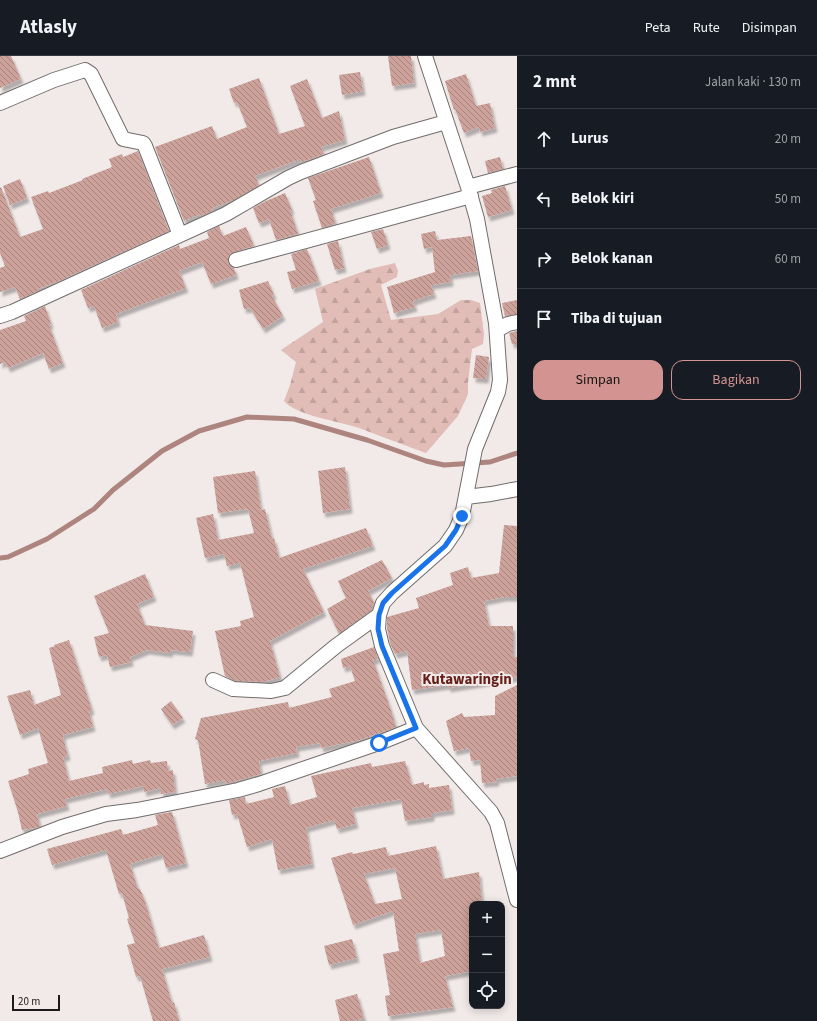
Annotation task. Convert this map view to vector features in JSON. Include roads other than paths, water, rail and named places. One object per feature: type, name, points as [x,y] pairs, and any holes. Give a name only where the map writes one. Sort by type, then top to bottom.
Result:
[{"type":"street","points":[[425,56],[470,192],[477,219],[497,330],[500,380],[498,392],[475,449],[462,516],[456,530],[445,546],[392,593],[383,603],[379,615],[378,629],[382,646],[416,728],[491,812],[497,823],[517,900]]},
{"type":"street","points":[[0,103],[54,80],[85,70],[91,74],[123,139],[142,143],[145,146],[180,235]]},
{"type":"street","points":[[0,316],[12,312],[226,214],[301,172],[393,137],[446,122]]},
{"type":"street","points":[[236,260],[470,192],[517,174]]},
{"type":"street","points":[[497,330],[508,324],[517,322]]},
{"type":"street","points":[[467,493],[491,494],[517,489]]},
{"type":"street","points":[[213,680],[233,689],[271,690],[285,688],[336,646],[379,615]]},
{"type":"street","points":[[0,851],[62,827],[106,814],[145,809],[252,786],[379,743],[416,728]]},
{"type":"waterway","points":[[0,558],[8,557],[47,539],[94,509],[113,490],[162,451],[199,431],[247,417],[294,419],[367,440],[426,461],[444,465],[490,462],[517,453]]},
{"type":"district","name":"Kutawaringin","points":[[467,679]]}]
